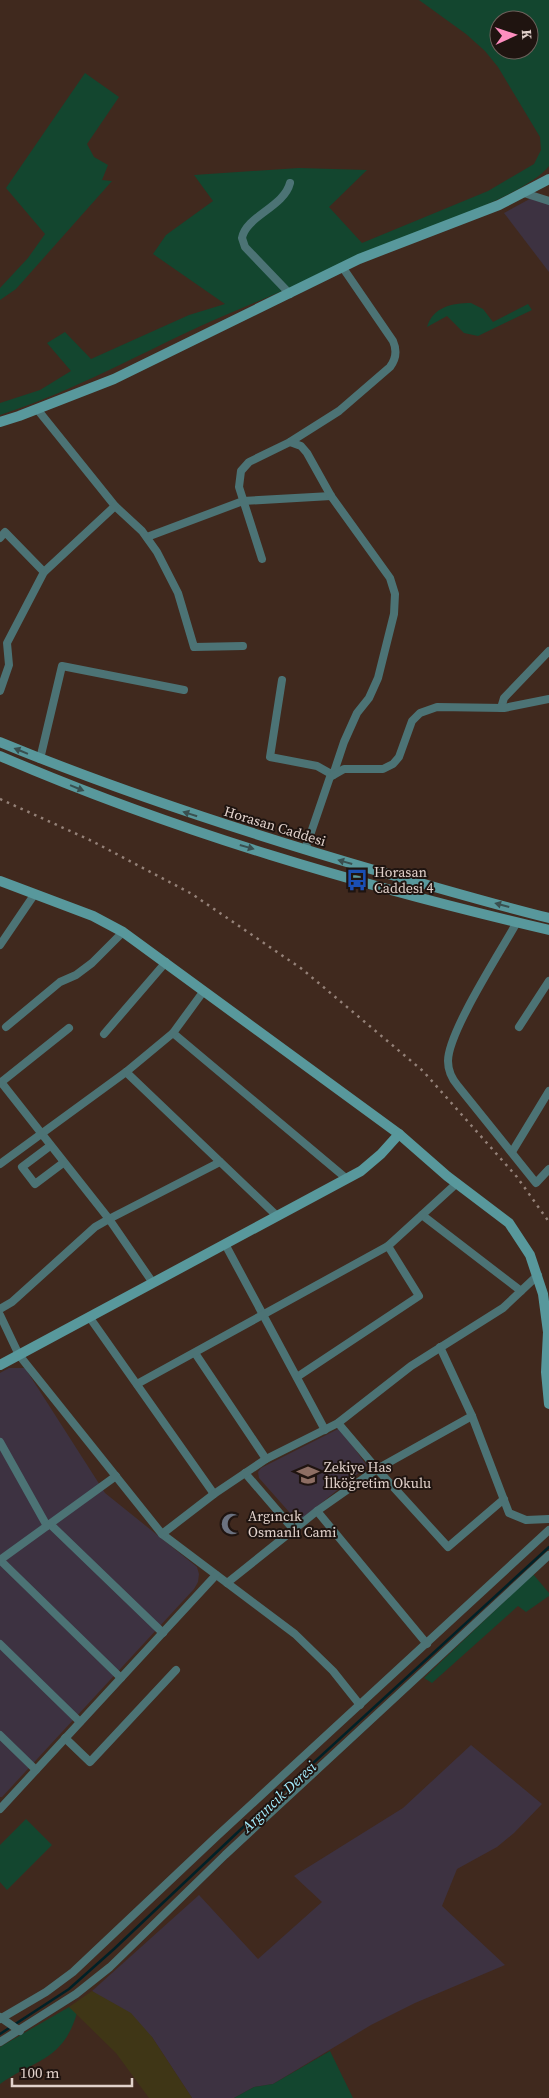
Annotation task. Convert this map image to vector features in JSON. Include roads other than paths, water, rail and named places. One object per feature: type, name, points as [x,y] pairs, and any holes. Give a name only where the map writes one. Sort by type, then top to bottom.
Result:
[{"type":"street","points":[[0,422],[114,379],[206,332],[368,256],[484,212],[549,179]]},
{"type":"street","points":[[290,183],[283,196],[246,229],[242,238],[245,247],[290,294]]},
{"type":"street","points":[[524,193],[549,201]]},
{"type":"street","points":[[262,559],[243,501],[239,481],[244,468],[249,462],[290,442],[339,411],[390,367],[395,357],[396,350],[393,341],[343,268]]},
{"type":"street","points":[[37,409],[115,506],[134,522],[157,552],[178,593],[194,647],[243,646]]},
{"type":"street","points":[[290,442],[304,449],[331,496],[390,578],[396,601],[378,678],[369,698],[357,713],[344,742],[305,850]]},
{"type":"street","points":[[147,537],[243,501],[331,496]]},
{"type":"street","points":[[0,691],[9,665],[3,643],[44,572],[115,506]]},
{"type":"street","points":[[0,538],[6,532],[44,572]]},
{"type":"street","points":[[501,708],[504,698],[549,651]]},
{"type":"street","points":[[40,759],[62,666],[184,690]]},
{"type":"street","points":[[282,680],[270,757],[317,766],[333,775]]},
{"type":"street","points":[[333,775],[348,769],[383,769],[390,766],[399,757],[412,721],[425,710],[437,707],[501,708],[549,699]]},
{"type":"street","name":"Horasan Caddesi","points":[[0,742],[40,759],[169,807],[305,850],[549,918]]},
{"type":"street","name":"Horasan Caddesi","points":[[0,756],[113,802],[198,832],[387,888],[549,930]]},
{"type":"street","points":[[0,881],[93,916],[123,932],[399,1134],[457,1183],[509,1223],[526,1246],[546,1294],[548,1332],[546,1372],[549,1404]]},
{"type":"street","points":[[0,944],[34,895]]},
{"type":"street","points":[[517,922],[467,1009],[450,1048],[448,1061],[454,1081],[536,1183],[549,1169]]},
{"type":"street","points":[[6,1027],[60,982],[76,975],[92,964],[123,932]]},
{"type":"street","points":[[104,1034],[166,962]]},
{"type":"street","points":[[518,1027],[549,981]]},
{"type":"street","points":[[0,1164],[126,1072],[173,1033],[203,992]]},
{"type":"street","points":[[68,1028],[0,1083],[109,1219],[153,1283]]},
{"type":"street","points":[[173,1033],[347,1179]]},
{"type":"street","points":[[126,1072],[276,1216]]},
{"type":"street","points":[[512,1152],[549,1091]]},
{"type":"street","points":[[0,1365],[347,1179],[371,1163],[399,1134]]},
{"type":"street","points":[[50,1146],[22,1167],[34,1184],[63,1163]]},
{"type":"street","points":[[0,1309],[12,1302],[95,1227],[220,1162]]},
{"type":"street","points":[[137,1384],[388,1246],[457,1183]]},
{"type":"street","points":[[422,1215],[522,1291]]},
{"type":"street","points":[[226,1244],[325,1430]]},
{"type":"street","points":[[297,1377],[419,1296],[388,1246]]},
{"type":"street","points":[[162,1534],[214,1494],[266,1459],[338,1423],[410,1366],[503,1308],[538,1275]]},
{"type":"street","points":[[0,1315],[19,1354],[162,1534],[282,1623],[333,1671],[360,1705]]},
{"type":"street","points":[[90,1318],[214,1494]]},
{"type":"street","points":[[440,1347],[472,1416],[509,1513],[514,1516],[534,1520],[549,1519]]},
{"type":"street","points":[[194,1353],[266,1459]]},
{"type":"street","points":[[227,1583],[317,1511],[377,1469],[472,1416]]},
{"type":"street","points":[[338,1423],[448,1547],[504,1499]]},
{"type":"street","points":[[0,1442],[49,1525],[163,1633]]},
{"type":"street","points":[[245,1473],[294,1530]]},
{"type":"street","points":[[116,1476],[0,1560],[122,1678]]},
{"type":"street","points":[[317,1511],[427,1644]]},
{"type":"street","points":[[20,2031],[0,2018],[46,1992],[73,1972],[549,1530]]},
{"type":"street","points":[[0,2042],[76,1994],[110,1967],[225,1855],[549,1555]]},
{"type":"street","points":[[0,1809],[216,1575]]},
{"type":"street","points":[[0,1644],[80,1722]]},
{"type":"street","points":[[65,1738],[90,1762],[176,1670]]},
{"type":"street","points":[[0,1735],[36,1770]]},
{"type":"waterway","name":"Argıncık Deresi","points":[[0,2034],[69,1989],[549,1547]]},
{"type":"railway","points":[[0,799],[92,841],[192,894],[302,969],[423,1071],[517,1177],[549,1222]]},
{"type":"place","name":"Horasan Caddesi 4","points":[[357,880]]},
{"type":"place","name":"Zekiye Has İlköğretim Okulu","points":[[308,1475]]},
{"type":"place","name":"Argıncık Osmanlı Cami","points":[[232,1524]]}]
